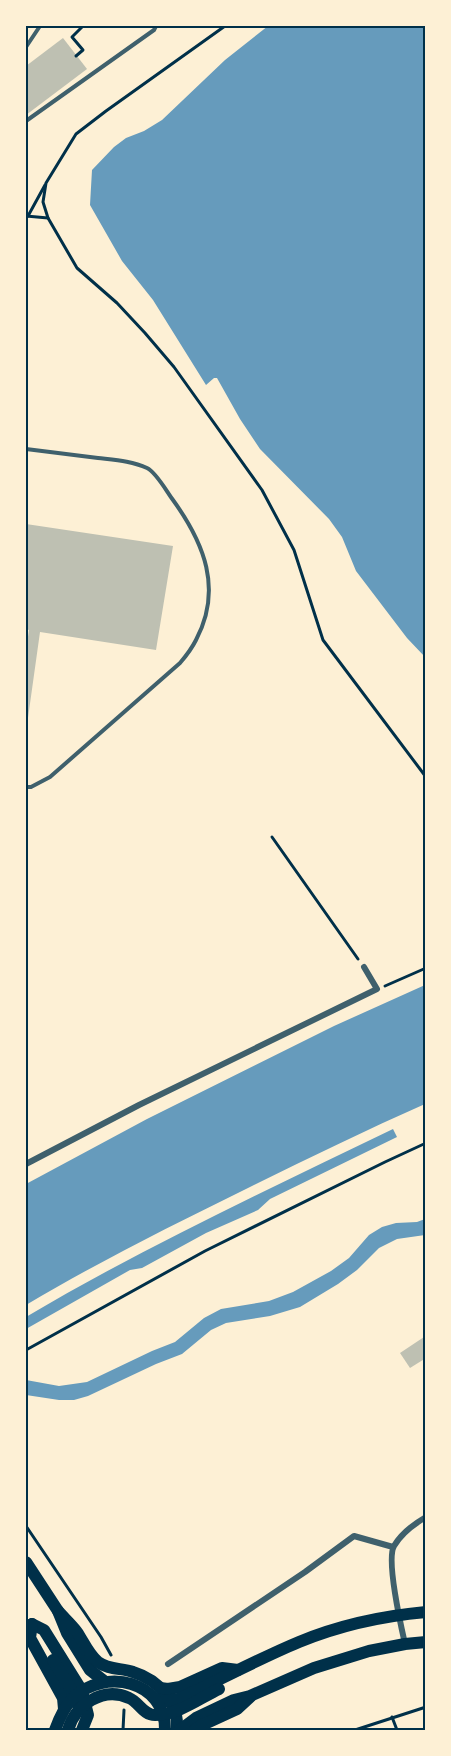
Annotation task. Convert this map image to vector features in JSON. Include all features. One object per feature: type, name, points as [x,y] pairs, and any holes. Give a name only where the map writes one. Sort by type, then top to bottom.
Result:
[{"type":"main road","points":[[26,1562],[58,1611],[75,1629],[97,1662],[103,1666],[142,1675],[173,1706],[179,1731],[196,1718],[234,1700],[250,1696],[314,1668],[369,1651],[426,1642]]},
{"type":"main road","points":[[58,1611],[67,1633],[90,1670],[104,1681]]},
{"type":"main road","points":[[26,1612],[32,1624],[30,1638],[63,1698],[88,1715],[82,1731]]},
{"type":"main road","points":[[56,1731],[76,1708],[105,1695],[121,1695],[134,1700],[148,1714],[162,1714],[178,1699],[300,1641],[364,1621],[426,1612]]},
{"type":"main road","points":[[32,1624],[44,1630],[78,1694],[68,1731]]},
{"type":"main road","points":[[78,1694],[104,1681],[119,1681],[147,1692],[158,1693],[180,1687],[222,1668],[240,1670]]},
{"type":"main road","points":[[158,1693],[165,1731]]},
{"type":"main road","points":[[76,1708],[78,1694]]},
{"type":"main road","points":[[195,1731],[200,1726],[237,1709],[250,1696]]},
{"type":"street","points":[[26,1164],[139,1105],[377,989],[364,967]]},
{"type":"street","points":[[405,1644],[392,1573],[393,1547],[412,1526],[426,1517]]},
{"type":"street","points":[[168,1664],[305,1572],[354,1536],[393,1547]]},
{"type":"lane","points":[[26,46],[40,26]]},
{"type":"lane","points":[[26,121],[154,30],[156,26]]},
{"type":"lane","points":[[26,449],[132,462],[150,469],[199,541],[206,561],[209,581],[207,607],[202,627],[195,642],[180,663],[50,777],[30,788],[26,787]]},
{"type":"path","points":[[76,56],[83,50],[72,37],[83,26]]},
{"type":"path","points":[[48,218],[27,216],[76,134],[225,26]]},
{"type":"path","points":[[46,183],[44,202],[48,218],[77,268],[117,303],[174,367],[262,490],[294,550],[323,640],[426,777]]},
{"type":"path","points":[[272,837],[364,967]]},
{"type":"path","points":[[377,989],[426,968]]},
{"type":"path","points":[[26,1350],[205,1251],[426,1143]]},
{"type":"path","points":[[355,1731],[426,1707]]},
{"type":"path","points":[[392,1717],[398,1731]]},
{"type":"water","points":[[268,26],[425,26],[425,657],[407,638],[356,571],[342,537],[329,519],[260,449],[217,378],[206,385],[153,300],[122,261],[90,205],[92,170],[114,147],[126,138],[162,120],[225,60]]},
{"type":"water","points":[[425,985],[425,1104],[164,1230],[26,1305],[26,1184],[147,1119],[334,1026]]},
{"type":"water","points":[[393,1129],[397,1137],[270,1199],[258,1210],[206,1233],[142,1268],[130,1270],[26,1329],[26,1317],[71,1291],[207,1219]]},
{"type":"water","points":[[425,1219],[425,1235],[397,1239],[379,1248],[357,1270],[300,1307],[270,1316],[226,1323],[211,1330],[182,1354],[88,1396],[74,1400],[59,1400],[26,1395],[26,1380],[59,1386],[87,1382],[175,1342],[204,1318],[221,1309],[269,1301],[293,1292],[349,1258],[369,1235],[382,1227]]},
{"type":"building","points":[[63,38],[87,69],[26,115],[26,66]]},
{"type":"building","points":[[26,524],[173,546],[156,650],[40,632],[27,725],[26,650],[29,630],[26,629]]},
{"type":"building","points":[[424,1337],[426,1339],[426,1358],[410,1368],[400,1353]]}]
